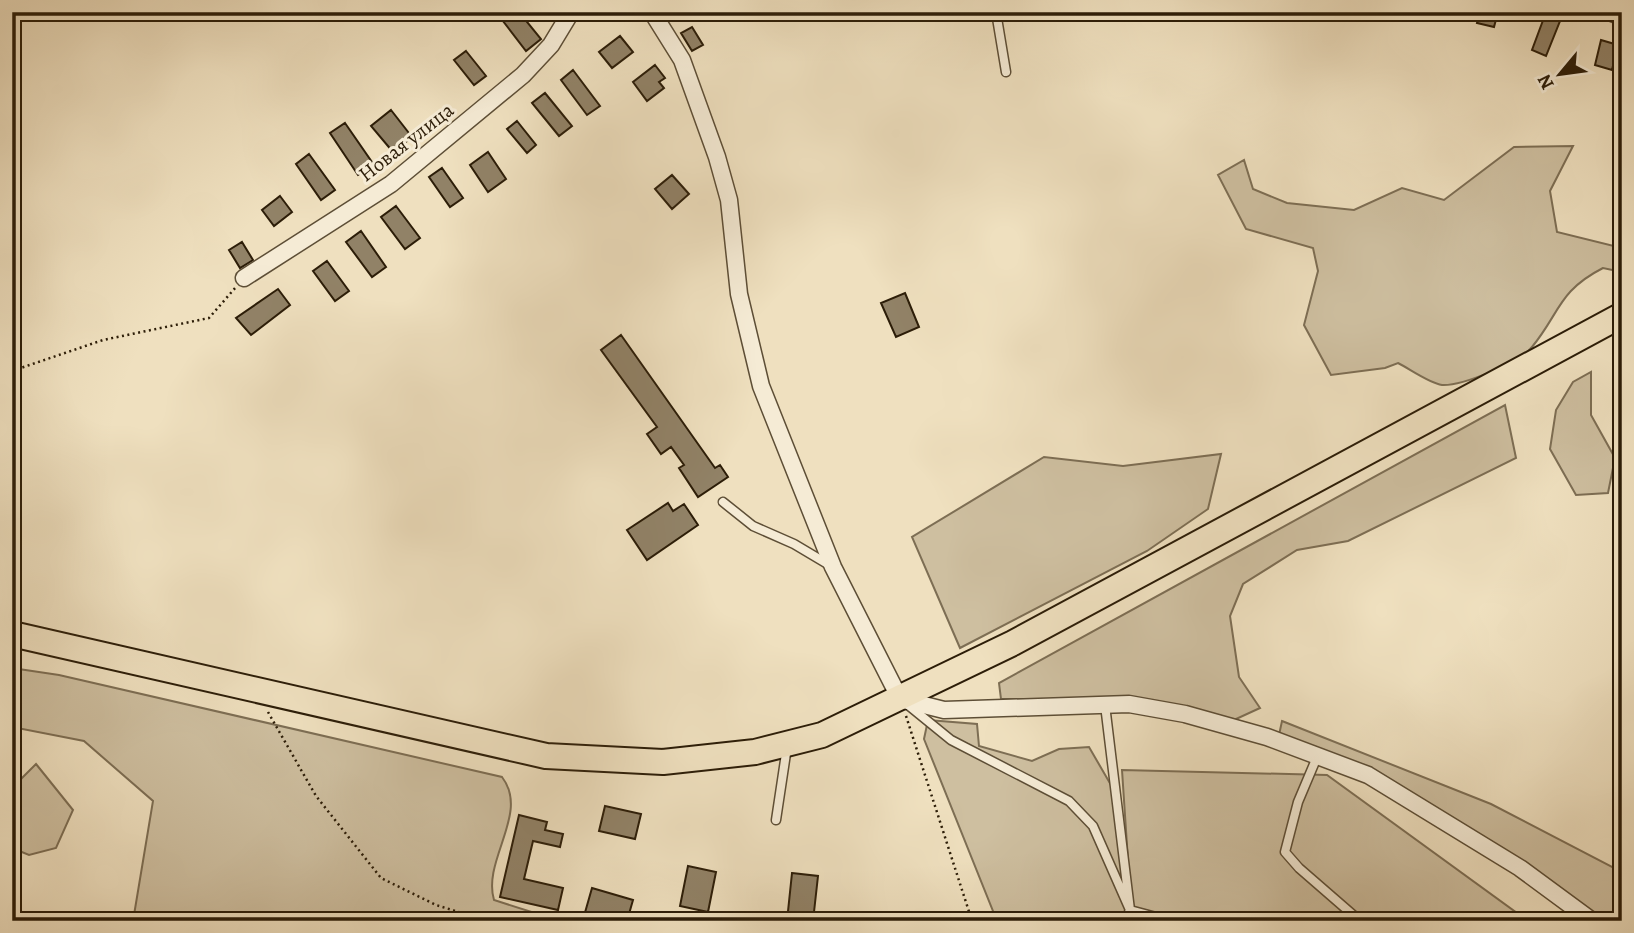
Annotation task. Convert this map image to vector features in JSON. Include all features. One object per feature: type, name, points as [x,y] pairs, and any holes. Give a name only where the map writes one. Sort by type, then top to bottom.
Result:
[{"type":"main road","points":[[12,634],[546,756],[663,762],[755,752],[822,735],[1013,643],[1622,315]]},
{"type":"street","name":"Новая улица","points":[[244,278],[391,184],[523,75],[551,46],[571,12]]},
{"type":"street","points":[[652,12],[682,60],[718,157],[729,200],[739,294],[761,386],[834,567],[900,699],[944,710],[1129,704],[1185,713],[1268,737],[1368,775],[1520,868],[1592,921]]},
{"type":"street","points":[[1609,12],[1622,17]]},
{"type":"lane","points":[[996,12],[1006,72]]},
{"type":"lane","points":[[723,502],[753,526],[794,544],[834,567]]},
{"type":"lane","points":[[900,699],[951,740],[1069,800],[1093,826],[1130,910]]},
{"type":"lane","points":[[1105,705],[1130,910],[1125,921]]},
{"type":"lane","points":[[776,820],[788,744]]},
{"type":"lane","points":[[1317,757],[1298,802],[1285,852],[1299,868],[1360,921]]},
{"type":"lane","points":[[1130,910],[1171,921]]},
{"type":"path","points":[[12,371],[103,340],[209,318],[244,278]]},
{"type":"path","points":[[900,699],[972,921]]},
{"type":"path","points":[[268,712],[316,796],[380,878],[436,905],[488,921]]},
{"type":"shaded area","points":[[1573,146],[1550,191],[1557,232],[1622,248],[1622,272],[1603,268],[1577,285],[1561,303],[1532,347],[1515,360],[1476,378],[1442,385],[1431,382],[1398,363],[1385,368],[1331,375],[1304,325],[1318,271],[1313,248],[1246,229],[1218,175],[1244,160],[1253,189],[1287,203],[1354,210],[1402,188],[1444,200],[1514,147]]},
{"type":"shaded area","points":[[1591,372],[1591,415],[1615,458],[1608,493],[1576,495],[1550,449],[1556,410],[1573,382]]},
{"type":"shaded area","points":[[1505,405],[1516,458],[1348,541],[1297,550],[1243,584],[1230,616],[1239,677],[1260,708],[1221,726],[1096,699],[1001,699],[999,683]]},
{"type":"shaded area","points":[[1221,454],[1208,509],[1147,551],[960,648],[912,537],[1044,457],[1123,466]]},
{"type":"shaded area","points":[[12,668],[59,675],[502,777],[509,791],[511,806],[494,869],[494,900],[560,921],[133,921],[153,801],[84,741],[12,727]]},
{"type":"shaded area","points":[[928,720],[977,724],[979,746],[1032,761],[1059,749],[1089,747],[1111,785],[1131,921],[997,921],[924,739]]},
{"type":"shaded area","points":[[1282,721],[1491,804],[1622,872],[1622,921],[1605,921],[1565,892],[1279,735]]},
{"type":"shaded area","points":[[36,764],[73,810],[56,848],[29,855],[12,848],[12,788]]},
{"type":"shaded area","points":[[1122,770],[1327,775],[1528,921],[1132,921]]},
{"type":"building","points":[[496,12],[519,12],[541,39],[526,51]]},
{"type":"building","points":[[1480,12],[1498,12],[1494,27],[1477,23]]},
{"type":"building","points":[[1545,15],[1560,21],[1546,56],[1532,50]]},
{"type":"building","points":[[692,27],[703,45],[692,51],[681,33]]},
{"type":"building","points":[[620,36],[633,52],[612,68],[599,52]]},
{"type":"building","points":[[1601,40],[1618,45],[1612,70],[1595,65]]},
{"type":"building","points":[[466,51],[486,76],[474,85],[454,60]]},
{"type":"building","points":[[655,65],[665,78],[659,82],[664,88],[647,101],[633,82]]},
{"type":"building","points":[[573,70],[600,106],[587,115],[561,80]]},
{"type":"building","points":[[545,93],[572,126],[559,136],[532,103]]},
{"type":"building","points":[[391,110],[412,137],[393,152],[371,126]]},
{"type":"building","points":[[517,121],[536,145],[527,153],[507,129]]},
{"type":"building","points":[[345,123],[374,165],[358,175],[330,133]]},
{"type":"building","points":[[488,152],[506,179],[488,192],[470,165]]},
{"type":"building","points":[[309,154],[335,190],[321,200],[296,164]]},
{"type":"building","points":[[442,168],[463,198],[450,207],[429,177]]},
{"type":"building","points":[[672,175],[689,194],[672,209],[655,189]]},
{"type":"building","points":[[280,196],[292,212],[274,226],[262,210]]},
{"type":"building","points":[[396,206],[420,238],[405,249],[381,217]]},
{"type":"building","points":[[361,231],[386,267],[372,277],[346,242]]},
{"type":"building","points":[[242,242],[253,260],[240,268],[229,250]]},
{"type":"building","points":[[327,261],[349,291],[335,301],[313,271]]},
{"type":"building","points":[[278,289],[290,305],[251,335],[236,318]]},
{"type":"building","points":[[905,293],[919,327],[896,337],[881,303]]},
{"type":"building","points":[[621,335],[715,468],[720,465],[728,477],[698,497],[679,468],[684,465],[671,447],[661,454],[647,434],[657,427],[601,350]]},
{"type":"building","points":[[668,503],[673,511],[684,504],[698,525],[647,560],[627,530]]},
{"type":"building","points":[[605,806],[641,814],[635,839],[599,831]]},
{"type":"building","points":[[519,815],[547,822],[545,830],[563,834],[560,847],[533,841],[524,879],[563,888],[558,910],[500,897]]},
{"type":"building","points":[[688,866],[716,872],[708,912],[680,906]]},
{"type":"building","points":[[792,873],[818,876],[813,921],[787,921]]},
{"type":"building","points":[[592,888],[633,900],[627,921],[601,921],[584,916]]}]
